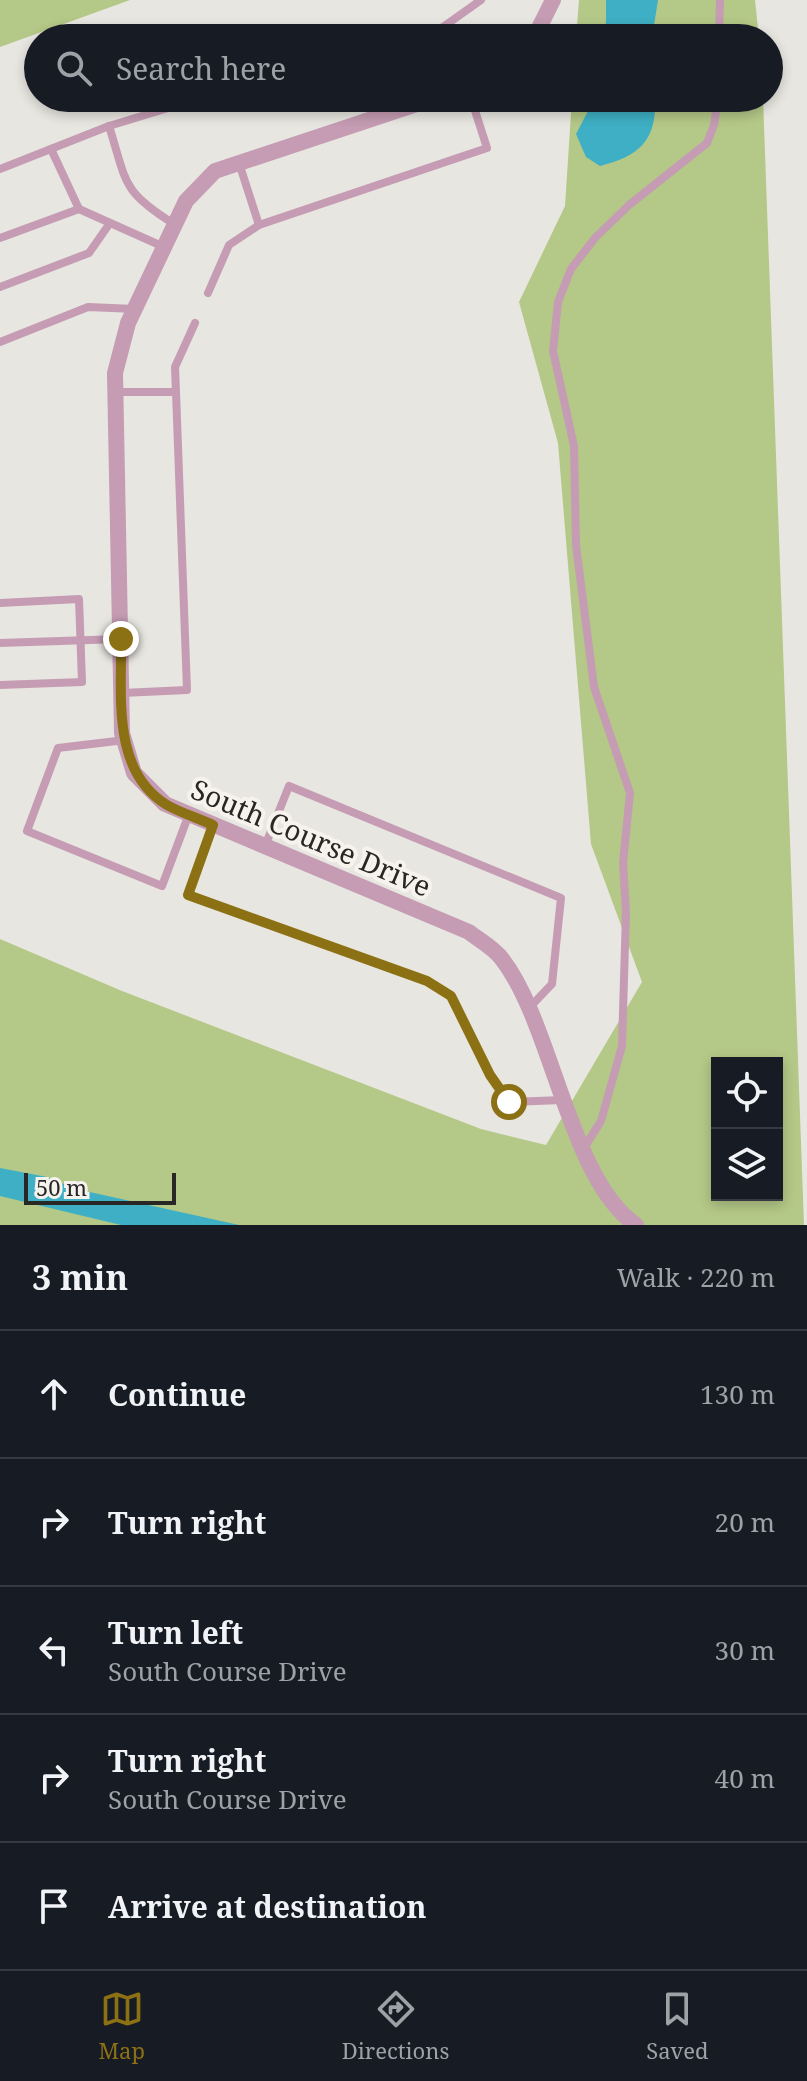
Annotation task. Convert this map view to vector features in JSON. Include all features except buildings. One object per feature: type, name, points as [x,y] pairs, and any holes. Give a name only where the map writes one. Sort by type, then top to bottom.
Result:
[{"type":"street","points":[[541,24],[553,0]]},
{"type":"street","name":"South Course Drive","points":[[393,112],[215,171],[186,201],[135,309],[115,373],[125,740],[134,773],[165,804],[469,932],[501,956],[528,1009],[591,1167],[625,1217],[636,1225]]},
{"type":"lane","points":[[447,24],[481,0]]},
{"type":"lane","points":[[719,24],[720,0]]},
{"type":"lane","points":[[0,169],[109,126],[155,112]]},
{"type":"lane","points":[[208,293],[229,245],[259,225],[487,148],[475,112]]},
{"type":"lane","points":[[584,1148],[601,1121],[622,1046],[626,912],[623,863],[630,793],[594,687],[576,545],[574,446],[553,351],[558,302],[571,269],[595,238],[629,205],[707,143],[716,112]]},
{"type":"lane","points":[[109,126],[129,189],[140,203],[175,224]]},
{"type":"lane","points":[[51,149],[79,209],[164,247]]},
{"type":"lane","points":[[239,163],[259,225]]},
{"type":"lane","points":[[0,238],[79,209]]},
{"type":"lane","points":[[0,287],[89,253],[110,223]]},
{"type":"lane","points":[[0,342],[88,307],[135,309]]},
{"type":"lane","points":[[122,693],[187,690],[175,367],[195,323]]},
{"type":"lane","points":[[115,392],[176,392]]},
{"type":"lane","points":[[0,603],[79,599],[82,682],[0,685]]},
{"type":"lane","points":[[0,643],[121,639]]},
{"type":"lane","points":[[125,740],[58,748],[27,831],[162,886],[189,814]]},
{"type":"lane","points":[[265,846],[289,786],[561,898],[552,984],[528,1009]]},
{"type":"lane","points":[[213,825],[188,895],[427,981],[451,996],[490,1075],[509,1102],[564,1099]]},
{"type":"green space","points":[[0,0],[130,0],[64,24],[24,24],[24,38],[0,47]]},
{"type":"green space","points":[[579,0],[755,0],[758,24],[577,24]]},
{"type":"green space","points":[[571,112],[764,112],[804,1225],[0,1225],[0,939],[122,991],[481,1129],[546,1145],[642,982],[591,844],[558,443],[519,302],[565,206]]},
{"type":"water","points":[[606,0],[658,0],[654,24],[606,23]]},
{"type":"water","points":[[655,112],[649,136],[643,144],[625,157],[600,166],[586,157],[576,134],[587,113]]},
{"type":"water","points":[[0,1168],[47,1177],[76,1189],[239,1225],[121,1225],[0,1196]]},
{"type":"route","points":[[121,639],[122,733],[134,773],[165,804],[213,825],[188,895],[427,981],[451,996],[490,1075],[509,1102]]}]
